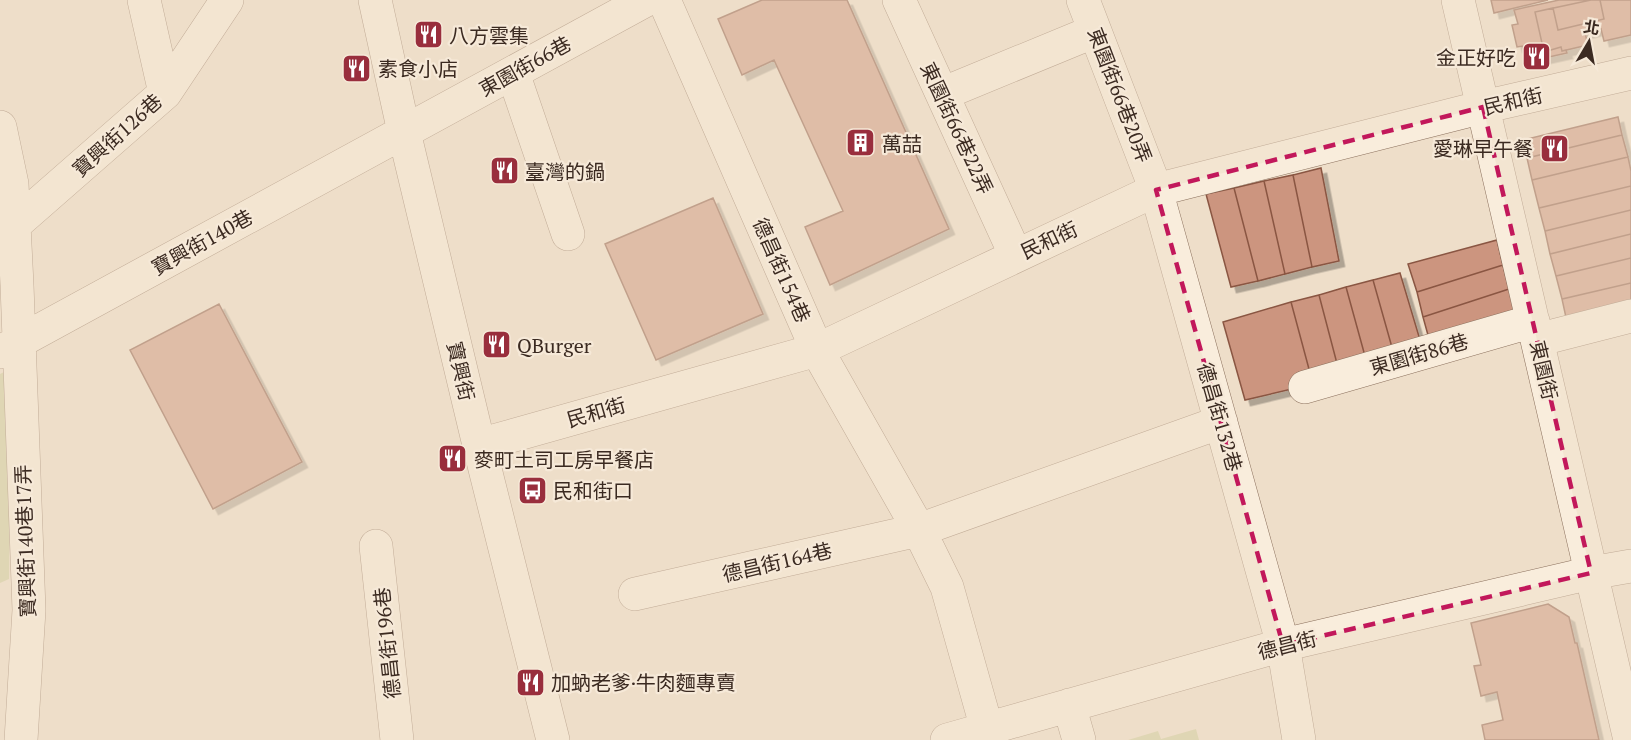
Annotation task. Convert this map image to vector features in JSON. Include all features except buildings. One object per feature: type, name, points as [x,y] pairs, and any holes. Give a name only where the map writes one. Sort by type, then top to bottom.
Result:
[{"type":"street","points":[[144,0],[165,93]]},
{"type":"street","name":"寶興街126巷","points":[[14,226],[165,93],[227,0]]},
{"type":"street","name":"寶興街","points":[[375,0],[404,132],[479,445],[553,740]]},
{"type":"street","name":"東園街66巷","points":[[404,132],[646,0]]},
{"type":"street","name":"德昌街154巷","points":[[664,0],[817,350],[919,530],[947,587],[987,729]]},
{"type":"street","name":"東園街66巷22弄","points":[[899,0],[1016,256]]},
{"type":"street","name":"東園街66巷20弄","points":[[1083,0],[1156,190]]},
{"type":"street","name":"東園街","points":[[1458,0],[1630,740]]},
{"type":"street","points":[[942,94],[1095,31]]},
{"type":"street","points":[[513,72],[568,234]]},
{"type":"street","name":"民和街","points":[[479,445],[817,350],[1156,190],[1484,107],[1631,73]]},
{"type":"street","name":"寶興街140巷","points":[[9,347],[404,132]]},
{"type":"street","name":"寶興街140巷17弄","points":[[2,142],[12,184],[14,226],[9,286],[9,347],[29,610],[21,740]]},
{"type":"street","name":"德昌街132巷","points":[[1156,190],[1283,645],[1299,740]]},
{"type":"street","name":"東園街86巷","points":[[1305,387],[1535,331],[1631,316]]},
{"type":"street","points":[[919,530],[1221,422]]},
{"type":"street","name":"德昌街164巷","points":[[634,594],[919,530]]},
{"type":"street","name":"德昌街196巷","points":[[376,546],[397,740]]},
{"type":"street","name":"德昌街","points":[[947,740],[1283,645],[1591,573],[1631,566]]},
{"type":"street","points":[[1069,705],[1079,740]]},
{"type":"highlighted area","points":[[1483,107],[1591,573],[1283,645],[1156,190]]},
{"type":"green space","points":[[12,368],[9,579],[0,583],[0,374]]},
{"type":"green space","points":[[1196,729],[1199,740],[1128,740],[1158,731],[1161,739]]},
{"type":"place","name":"八方雲集","points":[[428,35]]},
{"type":"place","name":"金正好吃","points":[[1537,57]]},
{"type":"place","name":"素食小店","points":[[357,68]]},
{"type":"place","name":"萬喆","points":[[861,143]]},
{"type":"place","name":"愛琳早午餐","points":[[1554,148]]},
{"type":"place","name":"臺灣的鍋","points":[[504,171]]},
{"type":"place","name":"QBurger","points":[[496,345]]},
{"type":"place","name":"麥町土司工房早餐店","points":[[453,459]]},
{"type":"place","name":"民和街口","points":[[532,490]]},
{"type":"place","name":"加蚋老爹·牛肉麵專賣","points":[[530,682]]}]
